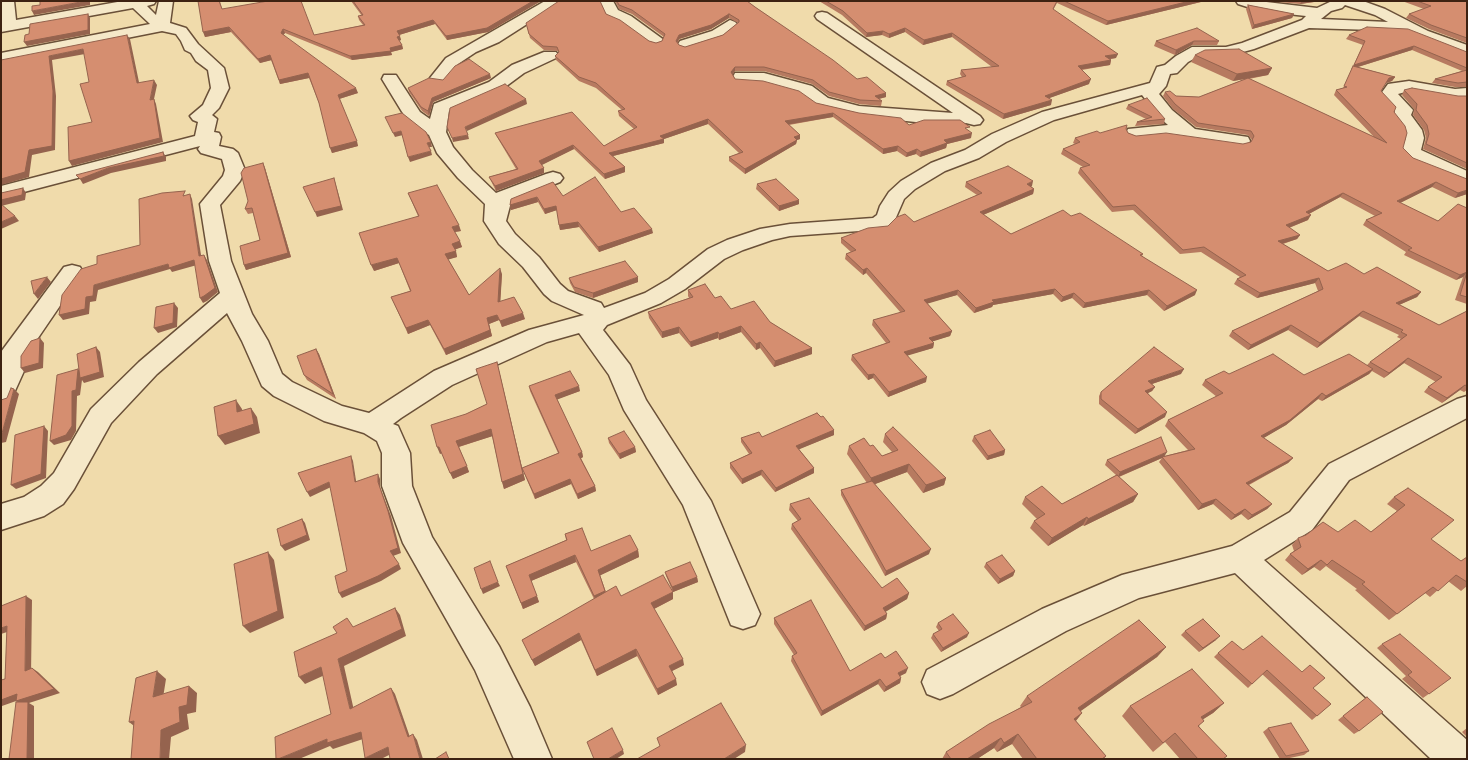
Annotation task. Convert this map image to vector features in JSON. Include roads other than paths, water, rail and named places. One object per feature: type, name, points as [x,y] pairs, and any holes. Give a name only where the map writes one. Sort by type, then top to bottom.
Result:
[{"type":"street","points":[[7,1],[9,9],[4,26],[141,2],[146,14],[164,14],[189,40],[191,47],[197,50],[202,58],[216,68],[220,88],[210,108],[199,116],[208,119],[204,136],[212,137]]},
{"type":"street","points":[[438,78],[452,61],[464,53],[493,39],[556,1]]},
{"type":"street","points":[[606,1],[612,13],[626,19],[656,40]]},
{"type":"street","points":[[1242,1],[1260,7],[1314,18],[1409,28]]},
{"type":"street","points":[[1390,1],[1393,10],[1391,17]]},
{"type":"street","points":[[373,425],[391,411],[443,378],[538,336],[598,319],[653,298],[677,284],[716,254],[735,245],[768,234],[790,230],[879,224],[888,218],[890,206],[896,196],[908,185],[938,167],[972,154],[1000,138],[1048,116],[1109,98],[1152,89],[1159,84],[1163,71],[1171,69],[1182,59],[1198,50],[1226,52],[1248,46],[1314,18],[1326,8],[1349,2],[1391,17],[1409,28],[1467,51]]},
{"type":"street","points":[[1,58],[52,49],[164,14]]},
{"type":"street","points":[[822,16],[1000,138]]},
{"type":"street","points":[[686,44],[717,34],[730,25]]},
{"type":"street","points":[[550,55],[518,69],[495,86],[440,108],[437,132],[444,149],[465,174],[495,203],[494,216],[498,227],[507,239],[531,262],[552,290],[560,296],[593,309],[598,319]]},
{"type":"street","points":[[741,76],[764,78],[806,90],[822,102],[859,111],[925,118],[951,119],[969,117]]},
{"type":"street","points":[[390,79],[413,116],[437,132]]},
{"type":"street","points":[[1467,93],[1455,94],[1409,86],[1394,88],[1388,95],[1404,110],[1402,115],[1413,130],[1415,138],[1411,151],[1418,157],[1467,178]]},
{"type":"street","points":[[1152,89],[1150,94],[1174,123],[1192,135]]},
{"type":"street","points":[[1135,133],[1164,130],[1241,141]]},
{"type":"street","points":[[1,192],[159,145],[212,137]]},
{"type":"street","points":[[212,137],[208,149],[226,153],[231,157],[234,165],[233,177],[210,204],[220,261],[240,314],[255,341],[271,378],[282,389],[334,414],[373,425],[388,434],[396,453],[397,486],[419,542],[487,658],[517,720],[533,759]]},
{"type":"street","points":[[494,216],[502,198],[553,178]]},
{"type":"street","points":[[1,395],[11,371],[10,359],[72,272]]},
{"type":"street","points":[[1,516],[33,507],[52,495],[64,481],[101,416],[148,368],[234,294]]},
{"type":"street","points":[[598,319],[590,331],[621,372],[634,403],[696,501],[743,614]]},
{"type":"street","points":[[940,682],[1054,620],[1134,585],[1240,558],[1301,521],[1339,472],[1467,406]]},
{"type":"street","points":[[1240,558],[1459,759]]}]
